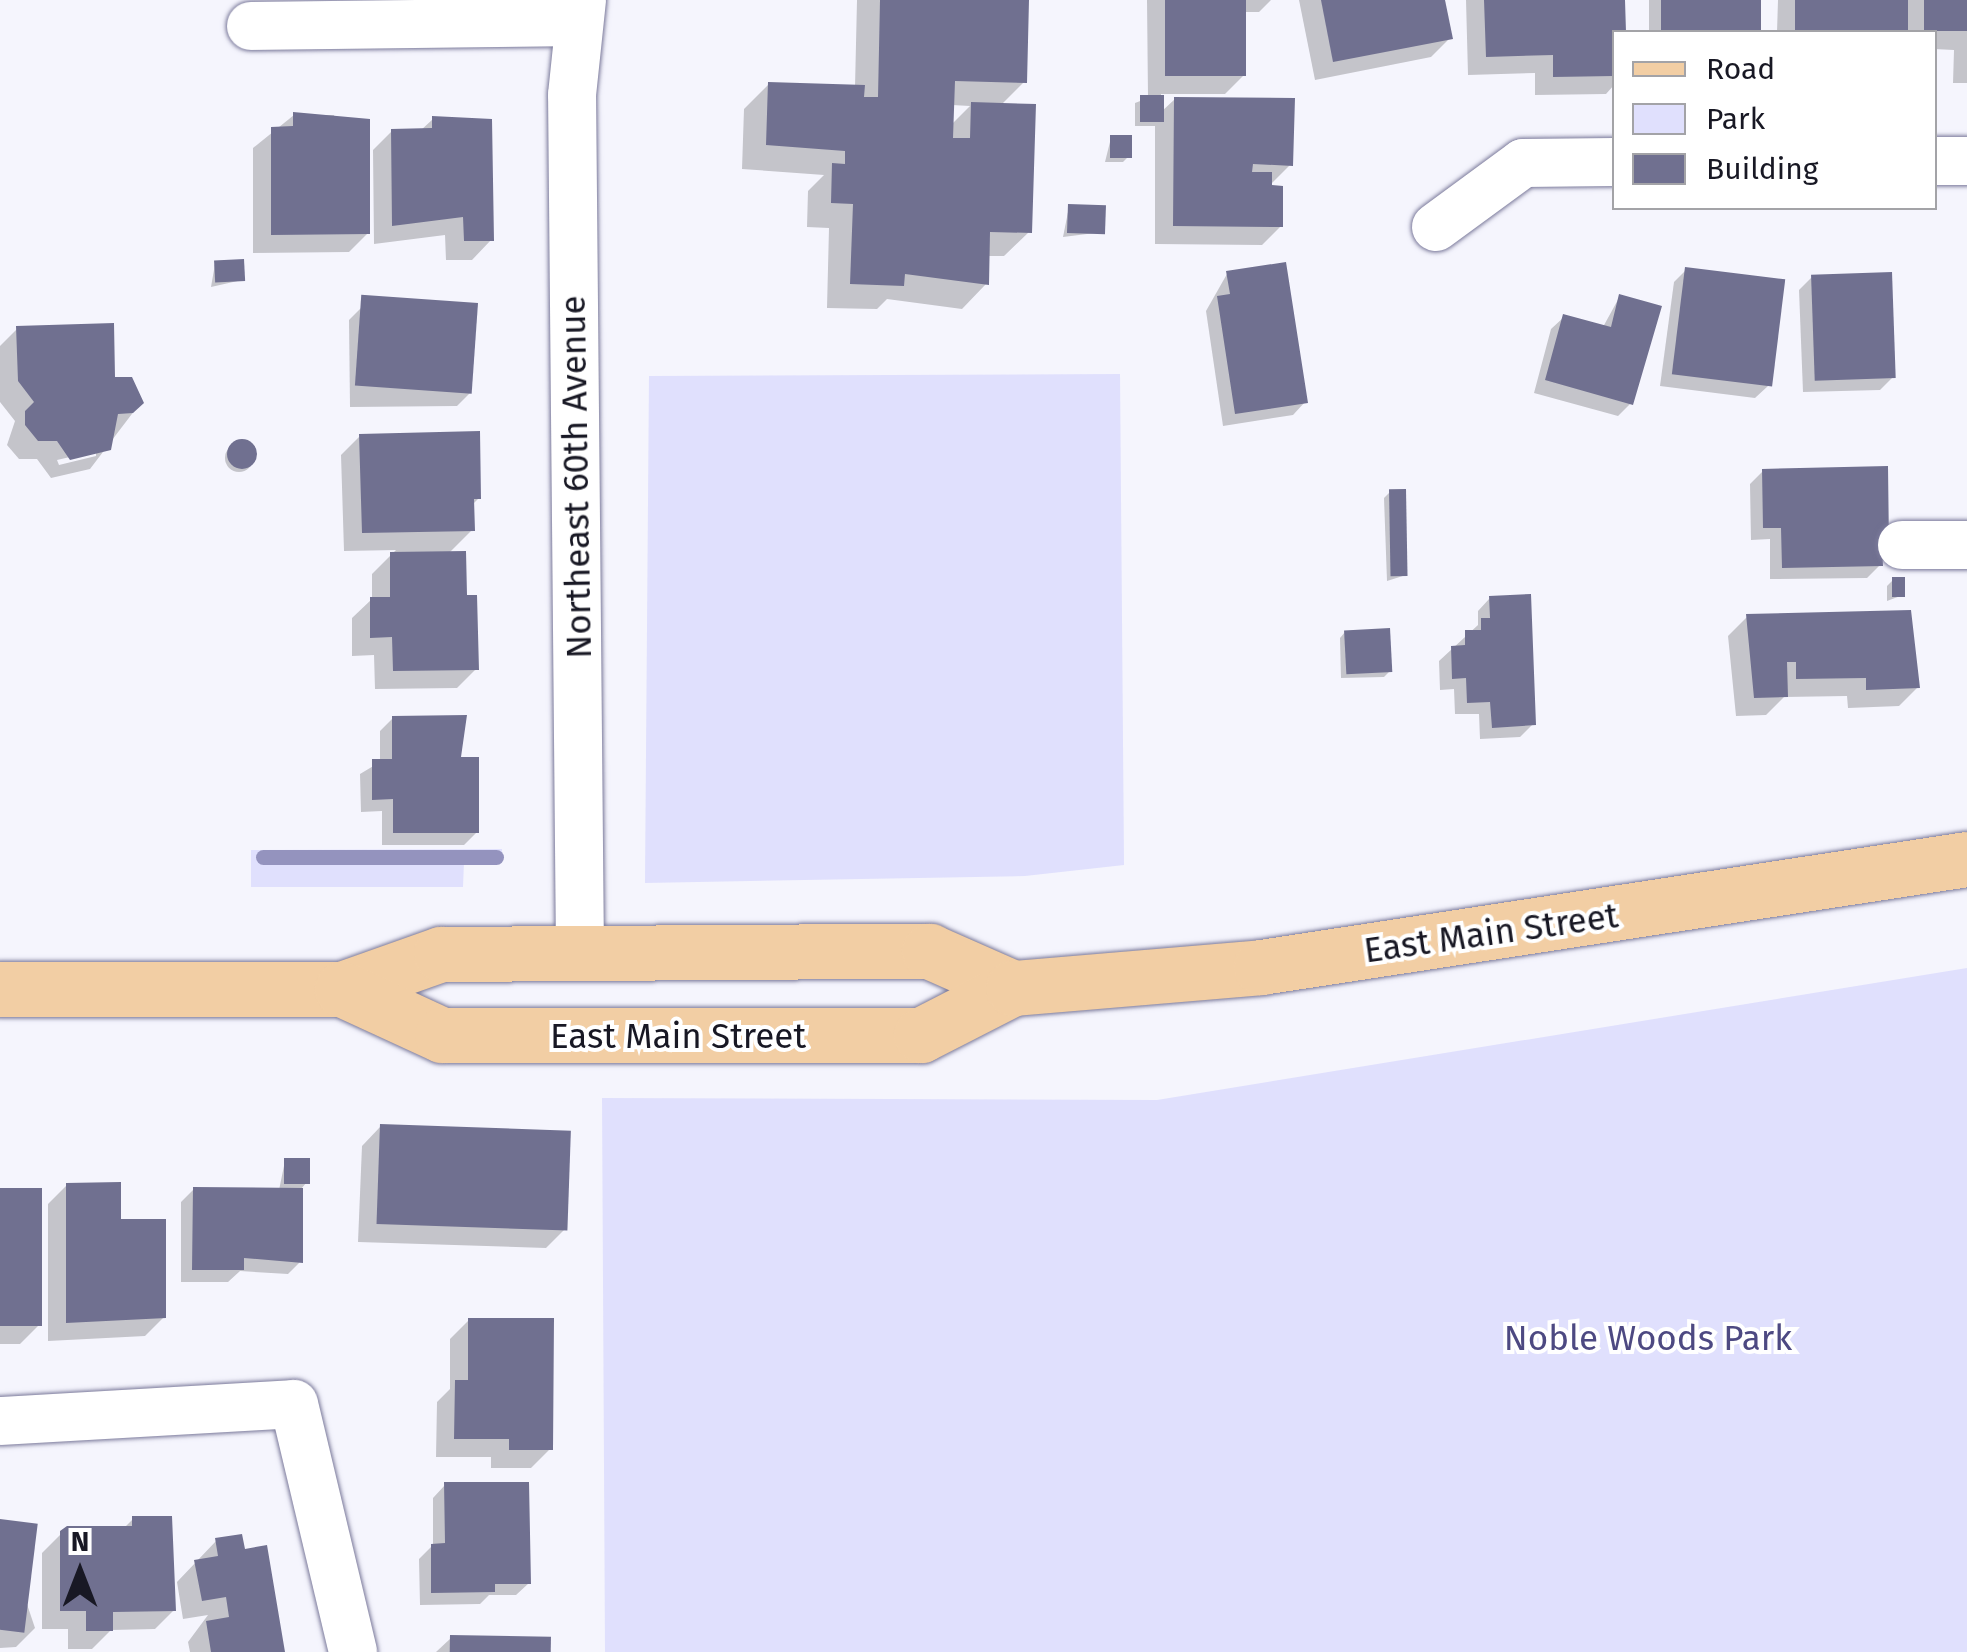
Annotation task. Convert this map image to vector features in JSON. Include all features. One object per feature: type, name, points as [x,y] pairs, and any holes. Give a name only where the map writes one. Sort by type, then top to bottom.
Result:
[{"type":"main road","name":"East Main Street","points":[[342,989],[442,1036],[921,1036],[1013,988],[1260,967],[1967,858]]},
{"type":"main road","name":"East Main Street","points":[[0,989],[342,989],[441,954],[930,951],[1013,988]]},
{"type":"street","points":[[252,26],[580,11]]},
{"type":"street","name":"Northeast 60th Avenue","points":[[580,11],[572,114],[580,954]]},
{"type":"street","points":[[1937,161],[1967,161]]},
{"type":"street","points":[[1436,227],[1523,163],[1612,162]]},
{"type":"street","points":[[1902,545],[1967,545]]},
{"type":"street","points":[[0,1421],[294,1404],[353,1652]]},
{"type":"green space","points":[[1120,374],[1124,865],[1025,876],[645,883],[649,376]]},
{"type":"green space","points":[[502,849],[502,862],[464,862],[463,887],[251,887],[251,850]]},
{"type":"green space","name":"Noble Woods Park","points":[[1967,968],[1967,1652],[605,1652],[602,1098],[1157,1100]]},
{"type":"building","points":[[880,0],[1029,0],[1027,83],[955,81],[953,138],[970,138],[971,102],[1036,104],[1032,233],[990,232],[989,285],[905,274],[904,286],[850,284],[853,204],[831,203],[832,163],[845,164],[845,151],[766,145],[768,82],[865,85],[864,97],[878,97]]},
{"type":"building","points":[[1165,0],[1246,0],[1246,76],[1165,76]]},
{"type":"building","points":[[1321,0],[1445,0],[1453,39],[1333,62]]},
{"type":"building","points":[[1484,0],[1625,0],[1626,30],[1612,30],[1612,76],[1553,77],[1553,55],[1486,57]]},
{"type":"building","points":[[1661,0],[1761,0],[1761,30],[1661,30]]},
{"type":"building","points":[[1795,0],[1908,0],[1908,30],[1795,30]]},
{"type":"building","points":[[1924,0],[1967,0],[1967,31],[1924,30]]},
{"type":"building","points":[[1140,95],[1164,95],[1164,122],[1140,122]]},
{"type":"building","points":[[1174,97],[1295,98],[1293,166],[1253,164],[1252,172],[1272,172],[1272,185],[1283,186],[1283,227],[1173,226]]},
{"type":"building","points":[[293,112],[370,119],[370,234],[271,235],[271,127],[293,126]]},
{"type":"building","points":[[432,116],[492,119],[494,241],[464,241],[463,217],[392,226],[391,129],[432,128]]},
{"type":"building","points":[[1110,135],[1132,135],[1132,158],[1110,158]]},
{"type":"building","points":[[1068,204],[1106,205],[1105,234],[1067,233]]},
{"type":"building","points":[[244,259],[245,281],[215,283],[214,261]]},
{"type":"building","points":[[1286,262],[1308,403],[1235,414],[1217,296],[1230,294],[1226,271]]},
{"type":"building","points":[[1685,267],[1785,279],[1772,387],[1672,374]]},
{"type":"building","points":[[1892,272],[1896,378],[1815,381],[1811,275]]},
{"type":"building","points":[[1619,294],[1662,306],[1633,405],[1545,380],[1563,314],[1611,327]]},
{"type":"building","points":[[361,295],[478,303],[472,394],[355,386]]},
{"type":"building","points":[[114,323],[115,377],[132,377],[144,403],[133,413],[118,414],[111,450],[70,460],[57,441],[38,441],[25,425],[25,411],[34,402],[18,381],[16,326]]},
{"type":"building","points":[[480,431],[481,499],[474,499],[475,531],[362,533],[359,434]]},
{"type":"building","points":[[242,439],[256,448],[257,454],[248,468],[242,469],[228,460],[227,454],[236,440]]},
{"type":"building","points":[[1888,466],[1889,546],[1882,546],[1883,566],[1782,568],[1781,528],[1763,528],[1762,469]]},
{"type":"building","points":[[1389,489],[1406,489],[1408,576],[1391,576]]},
{"type":"building","points":[[466,551],[467,595],[477,595],[479,670],[393,671],[392,637],[370,638],[370,597],[390,597],[390,552]]},
{"type":"building","points":[[1892,577],[1905,577],[1905,597],[1892,597]]},
{"type":"building","points":[[1531,594],[1536,725],[1492,728],[1490,702],[1467,703],[1466,678],[1452,679],[1451,646],[1465,645],[1465,630],[1481,630],[1481,618],[1490,618],[1489,596]]},
{"type":"building","points":[[1911,610],[1920,688],[1866,690],[1866,678],[1796,679],[1796,662],[1787,662],[1788,697],[1754,698],[1746,614]]},
{"type":"building","points":[[1390,628],[1392,672],[1346,674],[1344,630]]},
{"type":"building","points":[[467,715],[461,757],[479,757],[479,833],[393,833],[393,799],[372,800],[372,759],[392,759],[392,716]]},
{"type":"building","points":[[380,1124],[571,1131],[567,1231],[377,1224]]},
{"type":"building","points":[[284,1158],[310,1158],[310,1184],[284,1184]]},
{"type":"building","points":[[121,1182],[121,1219],[166,1219],[166,1318],[66,1323],[66,1183]]},
{"type":"building","points":[[193,1187],[303,1188],[303,1263],[244,1258],[244,1270],[192,1270]]},
{"type":"building","points":[[0,1188],[42,1188],[42,1326],[0,1326]]},
{"type":"building","points":[[468,1318],[554,1318],[553,1450],[509,1450],[509,1439],[454,1439],[455,1380],[468,1380]]},
{"type":"building","points":[[444,1482],[529,1482],[531,1584],[495,1584],[495,1592],[431,1593],[431,1544],[445,1543]]},
{"type":"building","points":[[132,1516],[172,1516],[176,1611],[113,1612],[113,1631],[86,1631],[86,1611],[60,1611],[60,1531],[67,1526],[132,1526]]},
{"type":"building","points":[[0,1519],[38,1524],[24,1633],[0,1630]]},
{"type":"building","points":[[242,1534],[245,1549],[267,1545],[285,1652],[211,1652],[206,1621],[229,1617],[226,1597],[202,1601],[194,1560],[218,1556],[215,1538]]},
{"type":"building","points":[[450,1635],[551,1637],[551,1652],[450,1652]]},
{"type":"waterway","points":[[263,857],[496,857]]}]
